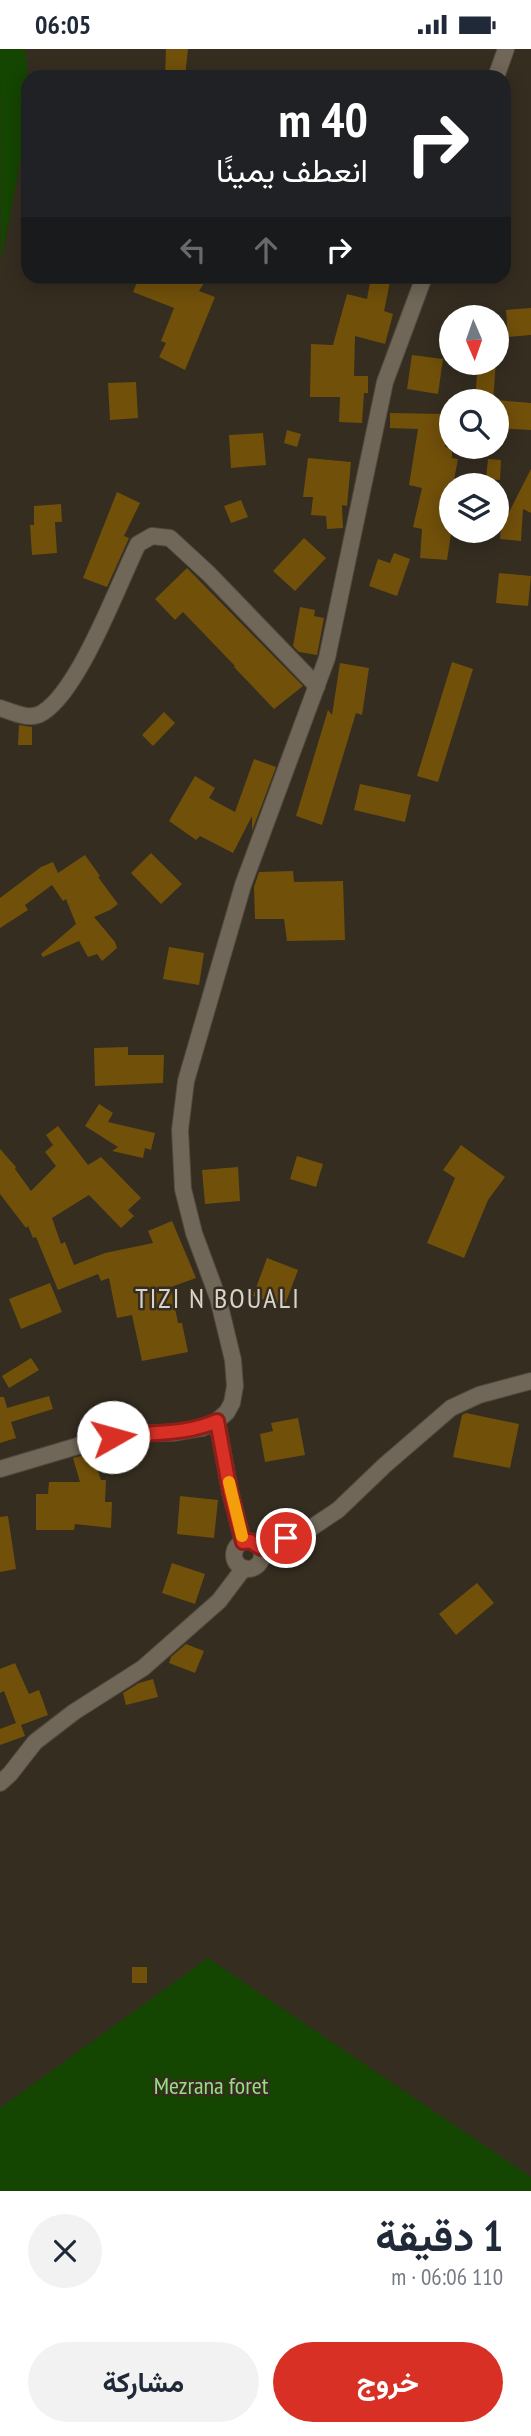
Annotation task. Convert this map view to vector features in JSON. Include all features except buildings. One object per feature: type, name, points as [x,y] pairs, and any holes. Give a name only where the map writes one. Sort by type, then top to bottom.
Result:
[{"type":"street","points":[[498,70],[506,49]]},
{"type":"street","points":[[0,1469],[91,1442],[136,1433],[173,1433],[202,1428],[217,1421],[232,1403],[235,1386],[233,1360],[218,1298],[194,1233],[183,1189],[180,1130],[187,1081],[243,885],[327,658],[386,382],[421,284]]},
{"type":"street","points":[[0,708],[25,716],[40,714],[57,699],[85,658],[138,544],[152,536],[170,538],[209,574],[317,686]]},
{"type":"street","points":[[261,1548],[311,1528],[338,1510],[384,1465],[451,1408],[479,1395],[531,1381]]},
{"type":"street","points":[[217,1421],[243,1542]]},
{"type":"street","points":[[250,1541],[261,1548],[261,1561],[256,1566],[244,1568],[238,1564],[235,1552],[243,1542],[250,1541]]},
{"type":"street","points":[[0,1783],[35,1742],[74,1712],[143,1668],[219,1601],[244,1568]]},
{"type":"green space","points":[[0,49],[25,49],[27,70],[21,70],[21,155],[1,262]]},
{"type":"green space","name":"Mezrana foret","points":[[208,1958],[531,2177],[531,2191],[0,2191],[0,2108]]},
{"type":"slow traffic","points":[[229,1482],[242,1536]]},
{"type":"district","name":"TIZI N BOUALI","points":[[218,1298]]},
{"type":"route","points":[[113,1437],[136,1433],[173,1433],[202,1428],[217,1421],[243,1542],[250,1541],[261,1548],[286,1538]]}]
